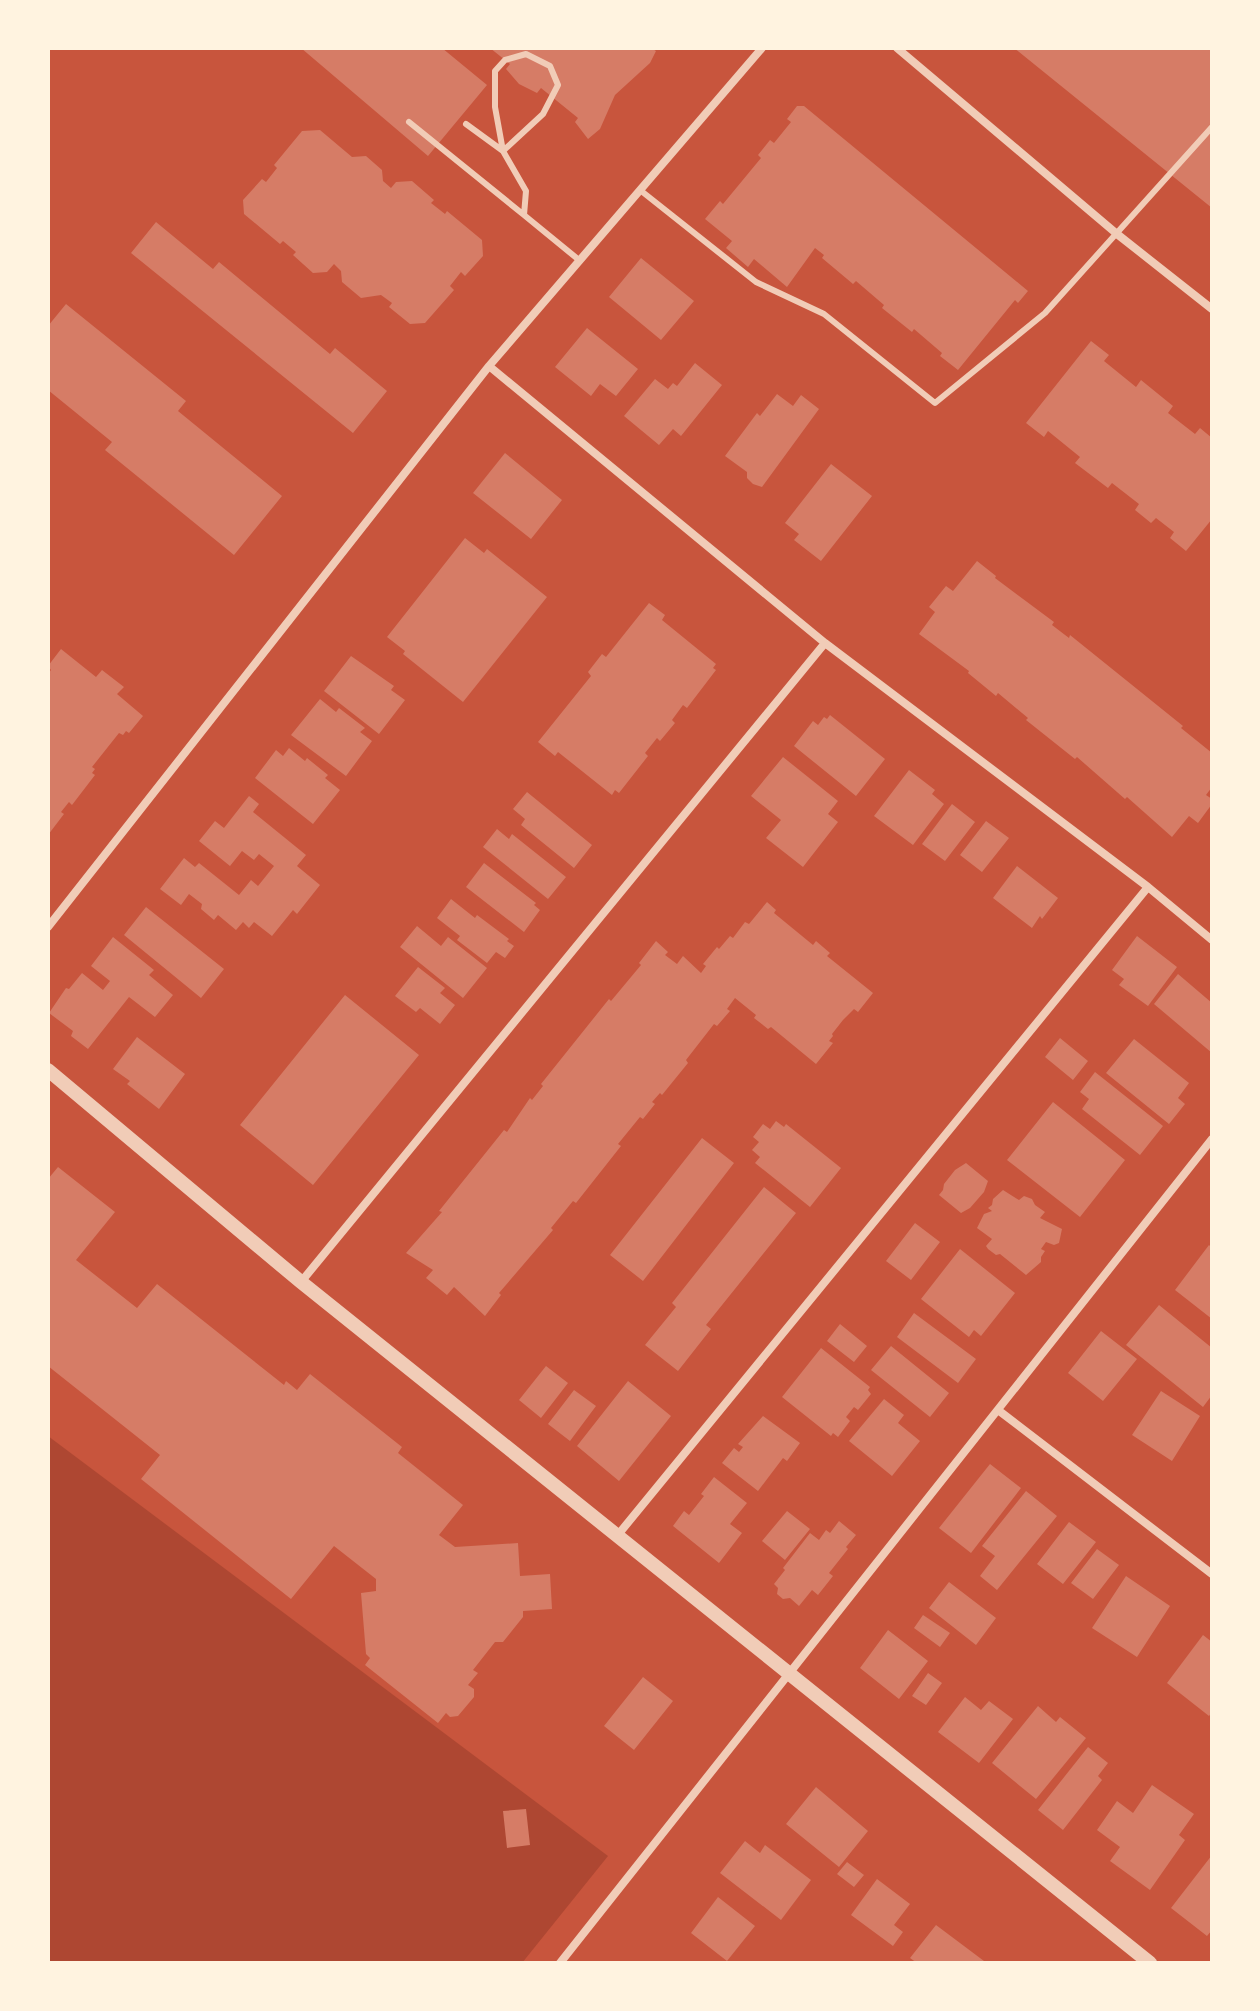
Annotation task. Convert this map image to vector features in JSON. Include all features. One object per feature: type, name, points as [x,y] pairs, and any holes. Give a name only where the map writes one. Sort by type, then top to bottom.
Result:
[{"type":"street","points":[[48,927],[489,366],[762,48]]},
{"type":"street","points":[[897,48],[1117,234],[1212,309]]},
{"type":"street","points":[[489,366],[825,643],[1148,887],[1212,940]]},
{"type":"street","points":[[301,1282],[825,643]]},
{"type":"street","points":[[617,1536],[1148,887]]},
{"type":"street","points":[[48,1070],[301,1282],[1150,1963]]},
{"type":"street","points":[[560,1963],[1212,1139]]},
{"type":"street","points":[[998,1410],[1212,1574]]},
{"type":"lane","points":[[503,151],[543,114],[558,85],[550,66],[526,54],[505,60],[495,71],[495,107],[503,151],[526,191],[524,215]]},
{"type":"lane","points":[[409,122],[579,260]]},
{"type":"lane","points":[[466,124],[503,151]]},
{"type":"lane","points":[[640,190],[756,282],[824,314],[935,403],[1045,313],[1212,127]]},
{"type":"shaded area","points":[[48,1436],[608,1856],[522,1963],[48,1963]]},
{"type":"building","points":[[301,48],[442,48],[487,85],[428,156]]},
{"type":"building","points":[[490,48],[651,48],[656,51],[650,63],[615,95],[600,129],[588,139],[575,122],[578,118],[541,88],[537,93],[519,84],[506,69],[510,64]]},
{"type":"building","points":[[1014,48],[1212,48],[1212,208]]},
{"type":"building","points":[[797,106],[804,106],[1028,291],[1018,303],[1015,300],[958,370],[914,329],[912,332],[882,308],[884,305],[856,281],[853,284],[822,258],[824,255],[815,248],[787,287],[754,259],[748,267],[726,248],[732,241],[705,219],[720,201],[723,204],[761,158],[758,155],[770,140],[774,143],[791,122],[787,119]]},
{"type":"building","points":[[320,130],[352,157],[366,156],[382,170],[383,181],[391,188],[396,182],[412,181],[434,200],[431,203],[445,214],[447,211],[482,240],[483,256],[465,276],[461,272],[450,286],[454,290],[425,323],[410,324],[389,307],[392,303],[381,295],[361,298],[342,282],[341,271],[334,264],[327,272],[313,273],[293,255],[296,252],[283,241],[280,244],[244,214],[243,200],[262,179],[266,182],[277,168],[274,165],[302,131]]},
{"type":"building","points":[[156,222],[213,269],[219,262],[330,354],[335,348],[387,391],[353,433],[131,253]]},
{"type":"building","points":[[641,258],[694,301],[661,340],[609,297]]},
{"type":"building","points":[[66,304],[186,401],[178,411],[282,496],[234,555],[105,450],[112,442],[48,390],[48,326]]},
{"type":"building","points":[[587,328],[638,369],[616,396],[600,384],[591,396],[555,367]]},
{"type":"building","points":[[1091,341],[1109,355],[1104,361],[1136,387],[1141,380],[1173,406],[1168,413],[1195,434],[1200,428],[1212,438],[1212,519],[1186,551],[1170,538],[1174,532],[1156,518],[1151,523],[1135,510],[1139,504],[1112,483],[1108,488],[1075,463],[1080,457],[1048,431],[1044,437],[1026,423]]},
{"type":"building","points":[[695,363],[722,385],[681,436],[673,429],[659,445],[624,416],[655,379],[668,389],[673,383],[677,386]]},
{"type":"building","points":[[777,394],[793,406],[801,395],[819,409],[762,487],[753,484],[747,478],[747,472],[725,456],[757,413],[760,416]]},
{"type":"building","points":[[505,453],[562,500],[531,539],[473,493]]},
{"type":"building","points":[[831,464],[872,496],[821,561],[794,540],[799,534],[785,523]]},
{"type":"building","points":[[465,538],[484,553],[487,549],[547,597],[463,702],[403,654],[405,651],[387,637]]},
{"type":"building","points":[[977,561],[1054,622],[1052,625],[1069,638],[1070,635],[1183,726],[1181,728],[1212,753],[1212,787],[1206,795],[1212,799],[1212,804],[1198,823],[1189,816],[1172,837],[1127,797],[1125,799],[1077,757],[1075,759],[1026,720],[1028,718],[998,693],[996,696],[969,671],[919,634],[935,612],[929,607],[946,586],[953,591]]},
{"type":"building","points":[[649,603],[665,615],[662,620],[716,664],[713,668],[716,670],[687,708],[683,705],[672,720],[675,723],[660,741],[657,738],[645,753],[648,756],[619,793],[615,790],[612,795],[558,752],[555,756],[538,742],[591,676],[588,672],[602,654],[606,657]]},
{"type":"building","points":[[61,649],[96,677],[102,670],[124,687],[117,694],[143,716],[129,733],[119,733],[92,767],[95,775],[72,805],[69,802],[61,812],[64,814],[48,835],[48,674],[51,670],[48,666]]},
{"type":"building","points":[[351,656],[394,686],[391,690],[405,700],[379,734],[324,691]]},
{"type":"building","points":[[320,699],[336,712],[339,708],[365,728],[360,732],[372,741],[346,776],[291,735]]},
{"type":"building","points":[[830,715],[885,759],[856,796],[794,746],[813,721],[818,725]]},
{"type":"building","points":[[289,748],[328,775],[325,778],[340,790],[313,824],[255,778],[276,750],[283,756]]},
{"type":"building","points":[[783,757],[838,801],[828,814],[838,822],[803,867],[766,838],[781,820],[751,796]]},
{"type":"building","points":[[909,770],[935,790],[932,794],[944,804],[913,845],[874,816]]},
{"type":"building","points":[[527,792],[592,845],[574,868],[521,825],[525,819],[513,809]]},
{"type":"building","points":[[249,796],[259,804],[253,812],[306,855],[297,866],[320,885],[297,914],[293,910],[272,936],[254,922],[249,928],[243,922],[236,930],[218,915],[214,920],[201,909],[202,904],[189,894],[181,905],[160,889],[184,858],[195,867],[199,863],[239,895],[251,880],[258,886],[274,866],[259,854],[254,860],[242,851],[230,866],[199,841],[215,821],[224,828]]},
{"type":"building","points":[[952,804],[975,822],[945,861],[922,844]]},
{"type":"building","points":[[986,821],[1009,838],[982,872],[960,855]]},
{"type":"building","points":[[497,829],[509,839],[512,834],[566,877],[548,899],[483,847]]},
{"type":"building","points":[[484,863],[536,903],[534,905],[540,910],[524,932],[466,887]]},
{"type":"building","points":[[1017,866],[1058,898],[1032,928],[993,898]]},
{"type":"building","points":[[451,899],[509,939],[507,941],[514,946],[505,958],[496,952],[487,963],[457,940],[460,936],[437,918]]},
{"type":"building","points":[[767,902],[776,910],[774,913],[813,945],[816,941],[830,953],[827,956],[873,993],[858,1012],[854,1009],[843,1020],[832,1034],[829,1041],[833,1043],[816,1064],[771,1027],[768,1029],[754,1018],[756,1015],[735,998],[727,1009],[730,1011],[717,1026],[714,1024],[686,1060],[688,1063],[662,1095],[660,1093],[652,1102],[655,1104],[643,1119],[640,1117],[618,1144],[621,1146],[499,1293],[501,1295],[485,1316],[454,1287],[447,1295],[426,1278],[433,1270],[406,1253],[442,1212],[439,1211],[504,1130],[507,1132],[530,1098],[532,1100],[543,1086],[541,1084],[609,999],[611,1001],[641,965],[639,963],[656,941],[668,952],[665,955],[677,964],[683,956],[701,973],[706,966],[703,964],[717,947],[719,949],[730,936],[733,938],[745,922],[749,924]]},
{"type":"building","points":[[146,907],[224,969],[201,998],[124,935]]},
{"type":"building","points":[[417,926],[441,946],[448,937],[487,968],[463,998],[400,947]]},
{"type":"building","points":[[1137,936],[1177,967],[1148,1006],[1119,985],[1124,979],[1112,970]]},
{"type":"building","points":[[113,937],[154,970],[149,975],[173,995],[155,1017],[129,997],[88,1049],[71,1036],[73,1031],[49,1013],[66,988],[69,989],[82,973],[103,990],[110,981],[91,966]]},
{"type":"building","points":[[418,967],[445,988],[440,993],[455,1005],[440,1024],[420,1008],[416,1012],[395,996]]},
{"type":"building","points":[[1178,974],[1212,1003],[1212,1053],[1154,1004]]},
{"type":"building","points":[[345,995],[419,1055],[313,1185],[240,1125]]},
{"type":"building","points":[[137,1037],[185,1074],[159,1109],[113,1069]]},
{"type":"building","points":[[1060,1038],[1088,1061],[1073,1080],[1045,1057]]},
{"type":"building","points":[[1134,1039],[1189,1083],[1178,1098],[1185,1104],[1169,1124],[1106,1073]]},
{"type":"building","points":[[1095,1072],[1163,1126],[1140,1155],[1082,1109],[1089,1099],[1080,1092]]},
{"type":"building","points":[[1053,1102],[1125,1160],[1080,1217],[1007,1160]]},
{"type":"building","points":[[776,1121],[784,1127],[786,1124],[841,1168],[810,1207],[755,1163],[760,1157],[752,1150],[759,1142],[753,1137],[763,1124],[770,1129]]},
{"type":"building","points":[[702,1138],[734,1163],[643,1281],[610,1255]]},
{"type":"building","points":[[966,1163],[988,1181],[984,1192],[961,1213],[939,1195],[955,1170]]},
{"type":"building","points":[[58,1167],[115,1212],[76,1260],[137,1308],[157,1284],[284,1385],[286,1381],[297,1390],[310,1374],[402,1447],[398,1453],[463,1505],[439,1535],[455,1547],[518,1543],[520,1576],[550,1574],[552,1609],[523,1611],[523,1617],[503,1642],[495,1642],[473,1670],[478,1673],[468,1685],[474,1689],[474,1697],[458,1716],[450,1717],[446,1713],[438,1723],[365,1665],[370,1658],[366,1654],[361,1593],[376,1591],[376,1579],[334,1546],[291,1599],[141,1479],[160,1455],[48,1366],[48,1179]]},
{"type":"building","points":[[764,1187],[796,1213],[706,1325],[711,1329],[678,1371],[645,1345],[676,1307],[672,1303]]},
{"type":"building","points":[[1003,1190],[1019,1200],[1024,1196],[1032,1199],[1045,1212],[1040,1218],[1062,1229],[1059,1243],[1046,1242],[1041,1249],[1045,1251],[1041,1262],[1026,1275],[1000,1254],[996,1255],[988,1249],[986,1246],[992,1239],[977,1228],[984,1214],[992,1211],[988,1208],[993,1199]]},
{"type":"building","points":[[915,1223],[940,1242],[911,1280],[886,1261]]},
{"type":"building","points":[[1209,1245],[1212,1248],[1212,1319],[1175,1290]]},
{"type":"building","points":[[960,1249],[1015,1293],[981,1336],[974,1330],[969,1337],[921,1299]]},
{"type":"building","points":[[1159,1305],[1212,1348],[1212,1395],[1203,1407],[1126,1345]]},
{"type":"building","points":[[914,1313],[976,1359],[958,1383],[897,1337]]},
{"type":"building","points":[[840,1324],[867,1346],[854,1362],[827,1341]]},
{"type":"building","points":[[1101,1331],[1137,1359],[1103,1401],[1068,1373]]},
{"type":"building","points":[[891,1346],[949,1393],[930,1417],[871,1370]]},
{"type":"building","points":[[821,1348],[870,1387],[868,1390],[871,1394],[858,1410],[854,1407],[846,1417],[850,1421],[838,1437],[833,1433],[831,1436],[782,1397]]},
{"type":"building","points":[[546,1366],[568,1383],[541,1418],[519,1400]]},
{"type":"building","points":[[628,1381],[671,1416],[619,1481],[577,1446]]},
{"type":"building","points":[[574,1390],[596,1406],[570,1441],[548,1424]]},
{"type":"building","points":[[1161,1391],[1200,1416],[1172,1461],[1132,1435]]},
{"type":"building","points":[[884,1399],[904,1415],[898,1423],[920,1441],[892,1476],[849,1441]]},
{"type":"building","points":[[763,1416],[800,1443],[787,1461],[783,1458],[758,1491],[722,1463],[734,1448],[739,1452],[743,1447],[738,1444]]},
{"type":"building","points":[[990,1464],[1021,1488],[971,1553],[939,1528]]},
{"type":"building","points":[[714,1477],[747,1503],[730,1524],[742,1533],[719,1563],[673,1526],[684,1511],[689,1515]]},
{"type":"building","points":[[1026,1491],[1057,1516],[997,1590],[980,1576],[995,1556],[982,1546]]},
{"type":"building","points":[[787,1511],[810,1529],[785,1560],[762,1541]]},
{"type":"building","points":[[839,1521],[856,1535],[829,1573],[833,1576],[818,1595],[812,1590],[799,1606],[790,1598],[783,1599],[777,1594],[778,1588],[774,1584],[785,1570],[783,1568],[810,1533],[819,1540],[826,1530],[830,1533]]},
{"type":"building","points":[[1069,1522],[1096,1542],[1063,1584],[1037,1564]]},
{"type":"building","points":[[1097,1549],[1119,1565],[1093,1599],[1071,1583]]},
{"type":"building","points":[[1126,1576],[1170,1606],[1137,1657],[1092,1628]]},
{"type":"building","points":[[949,1582],[996,1618],[976,1645],[929,1608]]},
{"type":"building","points":[[923,1615],[950,1633],[940,1647],[914,1628]]},
{"type":"building","points":[[888,1630],[928,1661],[899,1699],[860,1668]]},
{"type":"building","points":[[1203,1635],[1212,1642],[1212,1712],[1209,1716],[1167,1683]]},
{"type":"building","points":[[928,1673],[942,1683],[926,1705],[912,1696]]},
{"type":"building","points":[[643,1677],[673,1701],[634,1750],[604,1726]]},
{"type":"building","points":[[965,1697],[981,1710],[989,1701],[1013,1719],[979,1763],[938,1732]]},
{"type":"building","points":[[1038,1706],[1056,1722],[1060,1717],[1086,1738],[1036,1799],[992,1763]]},
{"type":"building","points":[[1088,1747],[1108,1763],[1098,1776],[1102,1780],[1063,1830],[1038,1810]]},
{"type":"building","points":[[1152,1785],[1194,1814],[1179,1835],[1185,1840],[1150,1890],[1110,1861],[1120,1847],[1097,1830],[1117,1801],[1133,1813]]},
{"type":"building","points":[[816,1787],[868,1831],[839,1867],[786,1824]]},
{"type":"building","points":[[526,1809],[530,1845],[507,1848],[503,1811]]},
{"type":"building","points":[[745,1841],[760,1853],[765,1845],[811,1880],[781,1920],[720,1873]]},
{"type":"building","points":[[1212,1855],[1212,1930],[1207,1936],[1171,1908]]},
{"type":"building","points":[[847,1862],[864,1875],[854,1887],[837,1874]]},
{"type":"building","points":[[877,1879],[910,1904],[894,1925],[903,1932],[893,1946],[851,1915]]},
{"type":"building","points":[[718,1897],[755,1926],[727,1961],[691,1933]]},
{"type":"building","points":[[936,1925],[984,1961],[917,1963],[910,1958]]}]
